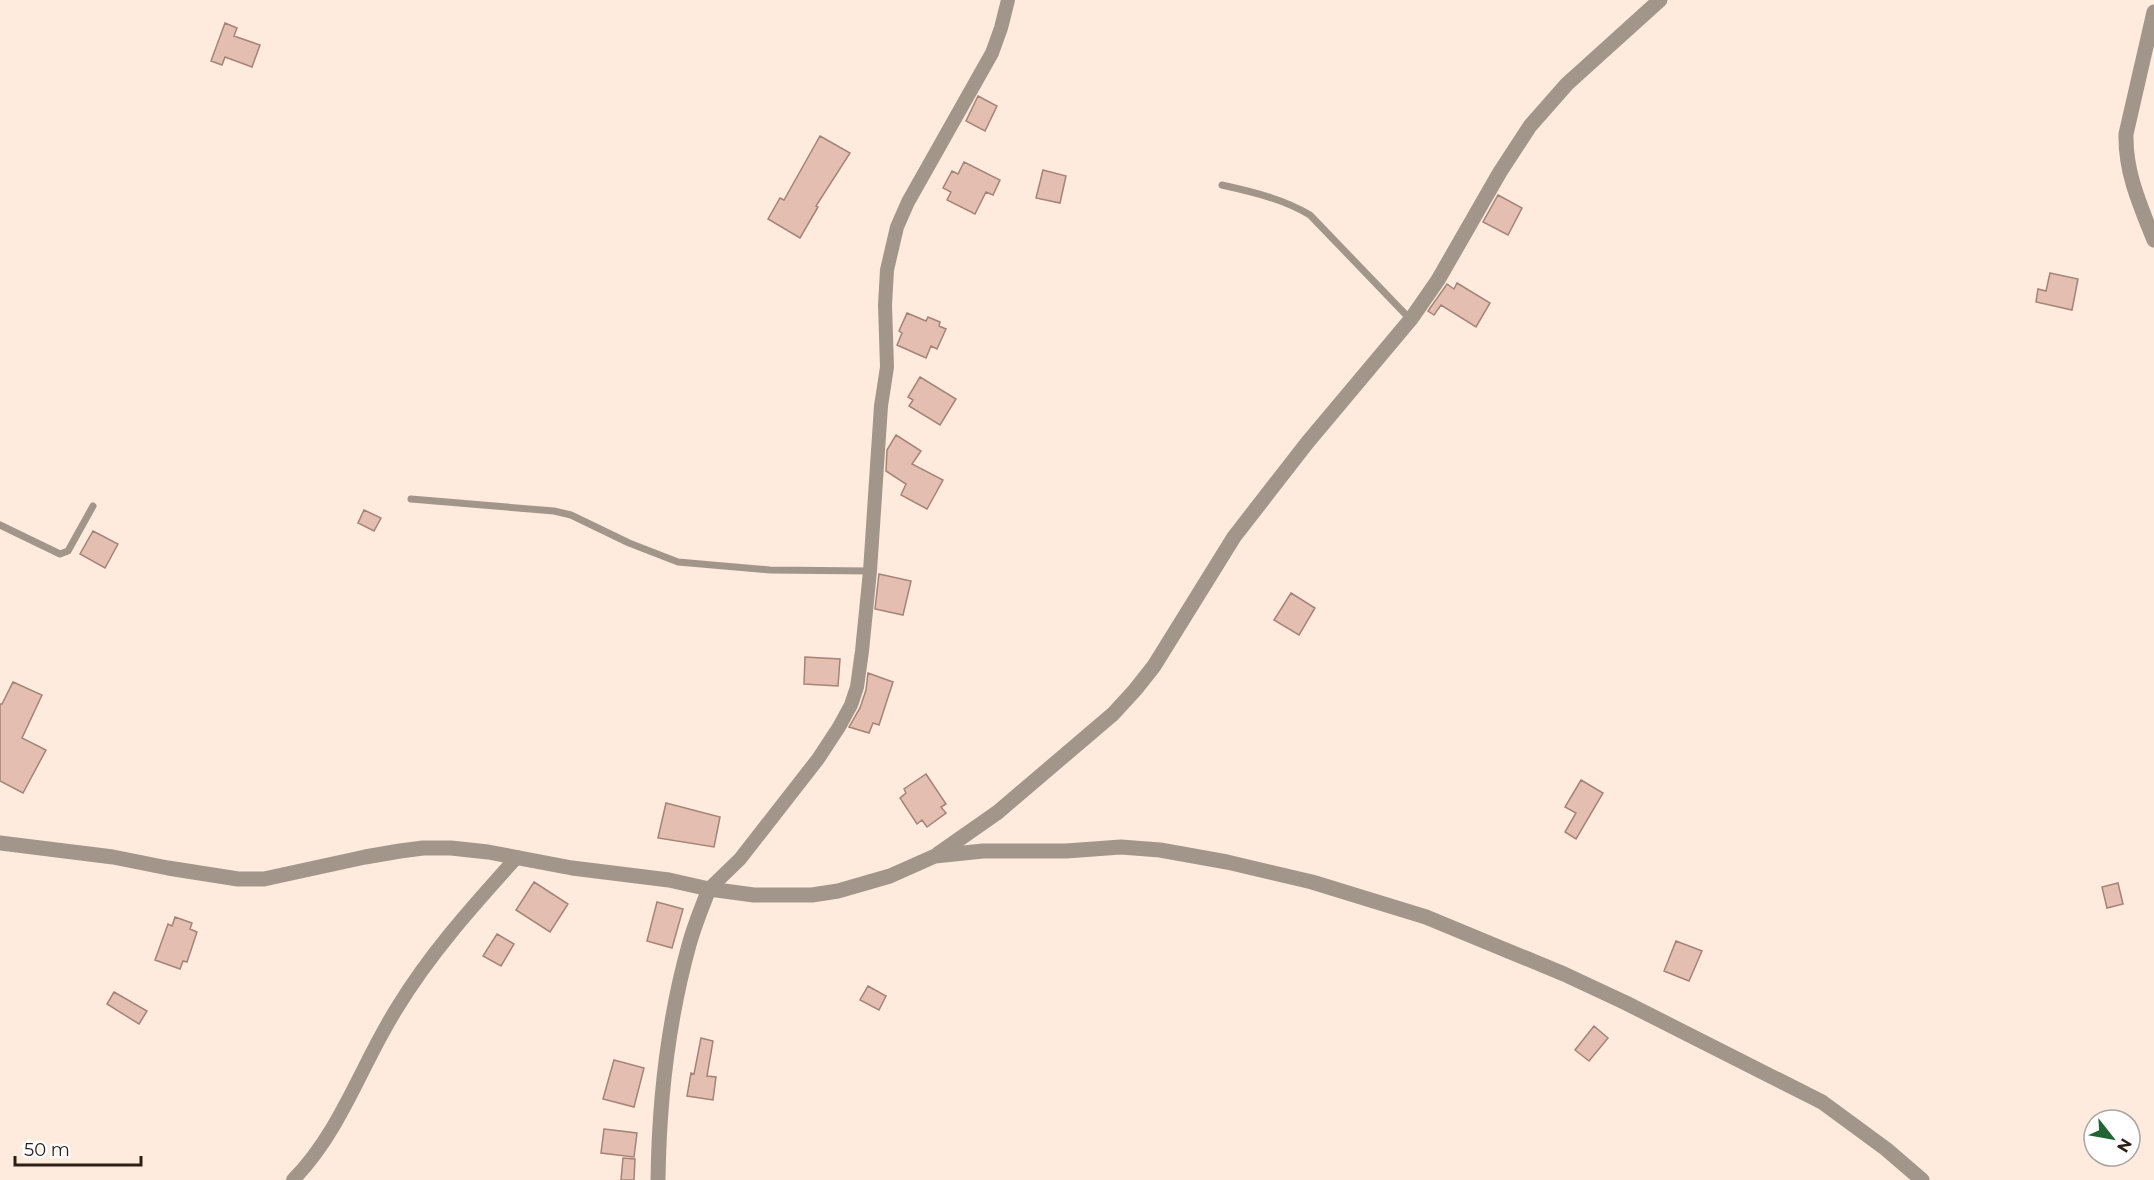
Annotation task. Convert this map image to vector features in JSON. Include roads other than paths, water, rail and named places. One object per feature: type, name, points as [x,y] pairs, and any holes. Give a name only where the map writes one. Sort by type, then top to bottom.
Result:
[{"type":"street","points":[[658,1180],[662,1090],[668,1039],[689,944],[709,889],[740,859],[818,759],[851,705],[862,651],[870,570],[881,406],[887,367],[885,305],[891,250],[897,227],[908,202],[992,53],[1008,0]]},
{"type":"street","points":[[0,843],[113,857],[237,879],[264,879],[365,857],[423,848],[479,851],[555,866],[660,878],[709,889],[762,895],[812,895],[867,884],[935,856],[1007,804],[1113,714],[1136,690],[1154,666],[1234,537],[1322,425],[1411,319],[1438,280],[1513,151],[1546,106],[1567,84],[1660,0]]},
{"type":"street","points":[[2154,12],[2126,134],[2126,149],[2129,171],[2137,198],[2154,240]]},
{"type":"street","points":[[935,856],[983,851],[1066,851],[1120,847],[1160,850],[1227,862],[1312,882],[1426,917],[1564,974],[1822,1102],[1886,1149],[1922,1180]]},
{"type":"street","points":[[292,1180],[332,1131],[395,1010],[415,980],[441,943],[517,857]]},
{"type":"lane","points":[[1222,185],[1267,196],[1295,206],[1310,215],[1411,319]]},
{"type":"lane","points":[[411,499],[554,511],[571,515],[629,543],[678,562],[770,570],[870,570]]},
{"type":"lane","points":[[0,525],[60,554],[68,551],[93,506]]}]
